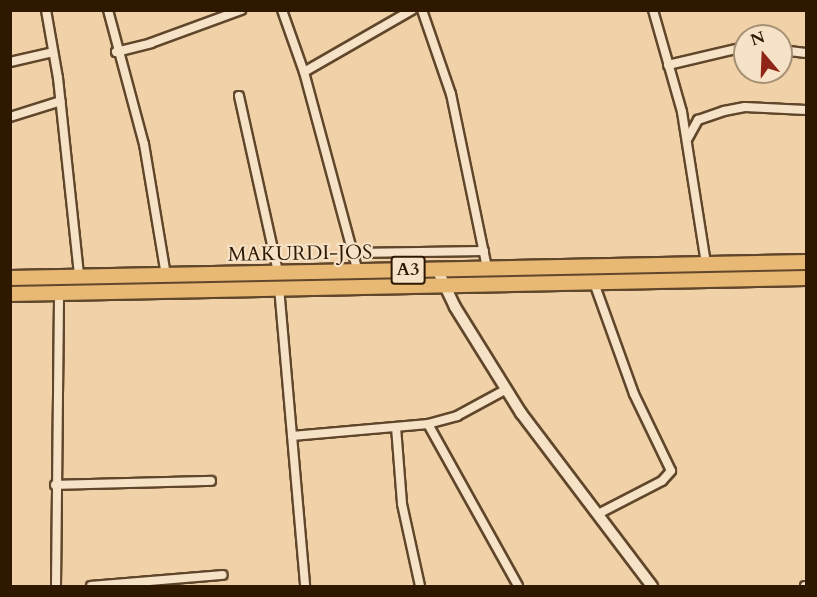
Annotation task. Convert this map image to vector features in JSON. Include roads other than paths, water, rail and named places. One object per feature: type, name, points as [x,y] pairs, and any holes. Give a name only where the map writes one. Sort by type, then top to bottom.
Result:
[{"type":"highway","name":"MAKURDI-JOS","points":[[10,278],[807,262]]},
{"type":"highway","name":"MAKURDI-JOS","points":[[10,294],[443,282],[807,278]]},
{"type":"main road","points":[[437,269],[505,390],[652,586]]},
{"type":"street","points":[[46,10],[61,101],[79,276]]},
{"type":"street","points":[[108,10],[116,52],[144,144],[166,275]]},
{"type":"street","points":[[116,52],[151,44],[241,10]]},
{"type":"street","points":[[282,10],[304,72],[358,272]]},
{"type":"street","points":[[304,72],[411,10]]},
{"type":"street","points":[[422,10],[451,94],[487,268]]},
{"type":"street","points":[[652,10],[687,140],[706,264]]},
{"type":"street","points":[[668,65],[733,50]]},
{"type":"street","points":[[10,62],[53,52]]},
{"type":"street","points":[[239,96],[278,272]]},
{"type":"street","points":[[10,117],[61,101]]},
{"type":"street","points":[[687,140],[694,124],[712,114],[745,107],[807,110]]},
{"type":"street","points":[[354,253],[484,250]]},
{"type":"street","points":[[430,253],[437,269]]},
{"type":"street","points":[[593,279],[634,394],[671,471],[662,481],[598,514]]},
{"type":"street","points":[[279,287],[305,586]]},
{"type":"street","points":[[56,586],[55,484],[59,293]]},
{"type":"street","points":[[292,436],[428,424],[457,416],[505,390]]},
{"type":"street","points":[[428,424],[518,586]]},
{"type":"street","points":[[396,427],[402,504],[420,586]]},
{"type":"street","points":[[55,484],[211,482]]},
{"type":"street","points":[[91,586],[223,575]]}]
